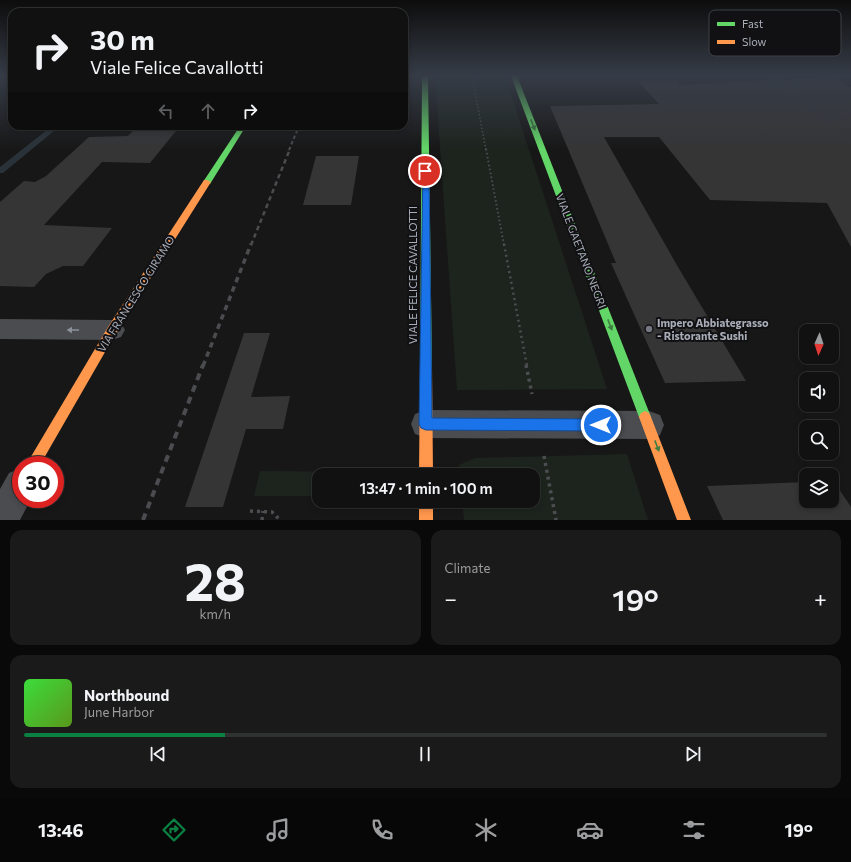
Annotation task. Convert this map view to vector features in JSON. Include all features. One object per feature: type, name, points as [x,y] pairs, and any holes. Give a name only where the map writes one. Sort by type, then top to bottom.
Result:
[{"type":"street","name":"VIALE FELICE CAVALLOTTI","points":[[425,100],[426,468]]},
{"type":"street","name":"VIALE GAETANO NEGRI","points":[[523,100],[649,425],[684,520]]},
{"type":"street","name":"VIA FRANCESCO GIRAMO","points":[[38,456],[112,330],[240,130]]},
{"type":"street","points":[[0,329],[112,330]]},
{"type":"street","points":[[426,424],[649,425]]},
{"type":"street","points":[[1,520],[12,501]]},
{"type":"street","points":[[426,508],[426,520]]},
{"type":"path","points":[[477,100],[556,520]]},
{"type":"path","points":[[250,511],[272,512],[280,520]]},
{"type":"path","points":[[262,520],[263,511]]},
{"type":"shaded area","points":[[437,100],[513,100],[607,389],[457,390]]},
{"type":"shaded area","points":[[627,454],[648,520],[464,520],[463,508],[540,508],[540,468],[459,468],[459,465],[475,458]]},
{"type":"shaded area","points":[[260,471],[312,471],[312,496],[254,496]]},
{"type":"building","points":[[656,100],[851,100],[851,247],[827,203],[710,200],[659,137],[604,137],[678,267],[746,381],[665,383],[611,263],[616,263],[550,106],[659,104]]},
{"type":"building","points":[[133,130],[177,130],[150,163],[102,162],[44,225],[112,228],[83,266],[63,266],[46,274],[34,287],[0,286],[0,202],[24,181],[35,182],[46,176],[89,137],[128,136]]},
{"type":"building","points":[[316,156],[359,156],[351,205],[303,205]]},
{"type":"building","points":[[244,333],[270,333],[251,397],[290,396],[283,429],[246,429],[223,507],[185,507]]},
{"type":"building","points":[[799,482],[799,508],[839,508],[839,489],[851,507],[851,520],[723,520],[707,486]]},
{"type":"waterway","points":[[0,171],[51,130]]},
{"type":"tunnel","points":[[807,100],[851,128]]},
{"type":"railway","points":[[289,150],[297,130]]},
{"type":"railway","points":[[251,245],[290,149]]},
{"type":"railway","points":[[203,366],[251,244]]},
{"type":"railway","points":[[143,520],[203,365]]},
{"type":"traffic: fast","points":[[425,100],[426,367]]},
{"type":"traffic: fast","points":[[523,100],[645,417]]},
{"type":"traffic: fast","points":[[207,182],[240,130]]},
{"type":"traffic: slow","points":[[38,456],[112,330],[207,182]]},
{"type":"traffic: slow","points":[[426,367],[426,468]]},
{"type":"traffic: slow","points":[[645,417],[684,520]]},
{"type":"traffic: slow","points":[[426,508],[426,520]]},
{"type":"place","name":"Impero Abbiategrasso - Ristorante Sushi","points":[[649,329]]},
{"type":"route","points":[[425,171],[426,424],[601,425]]}]
